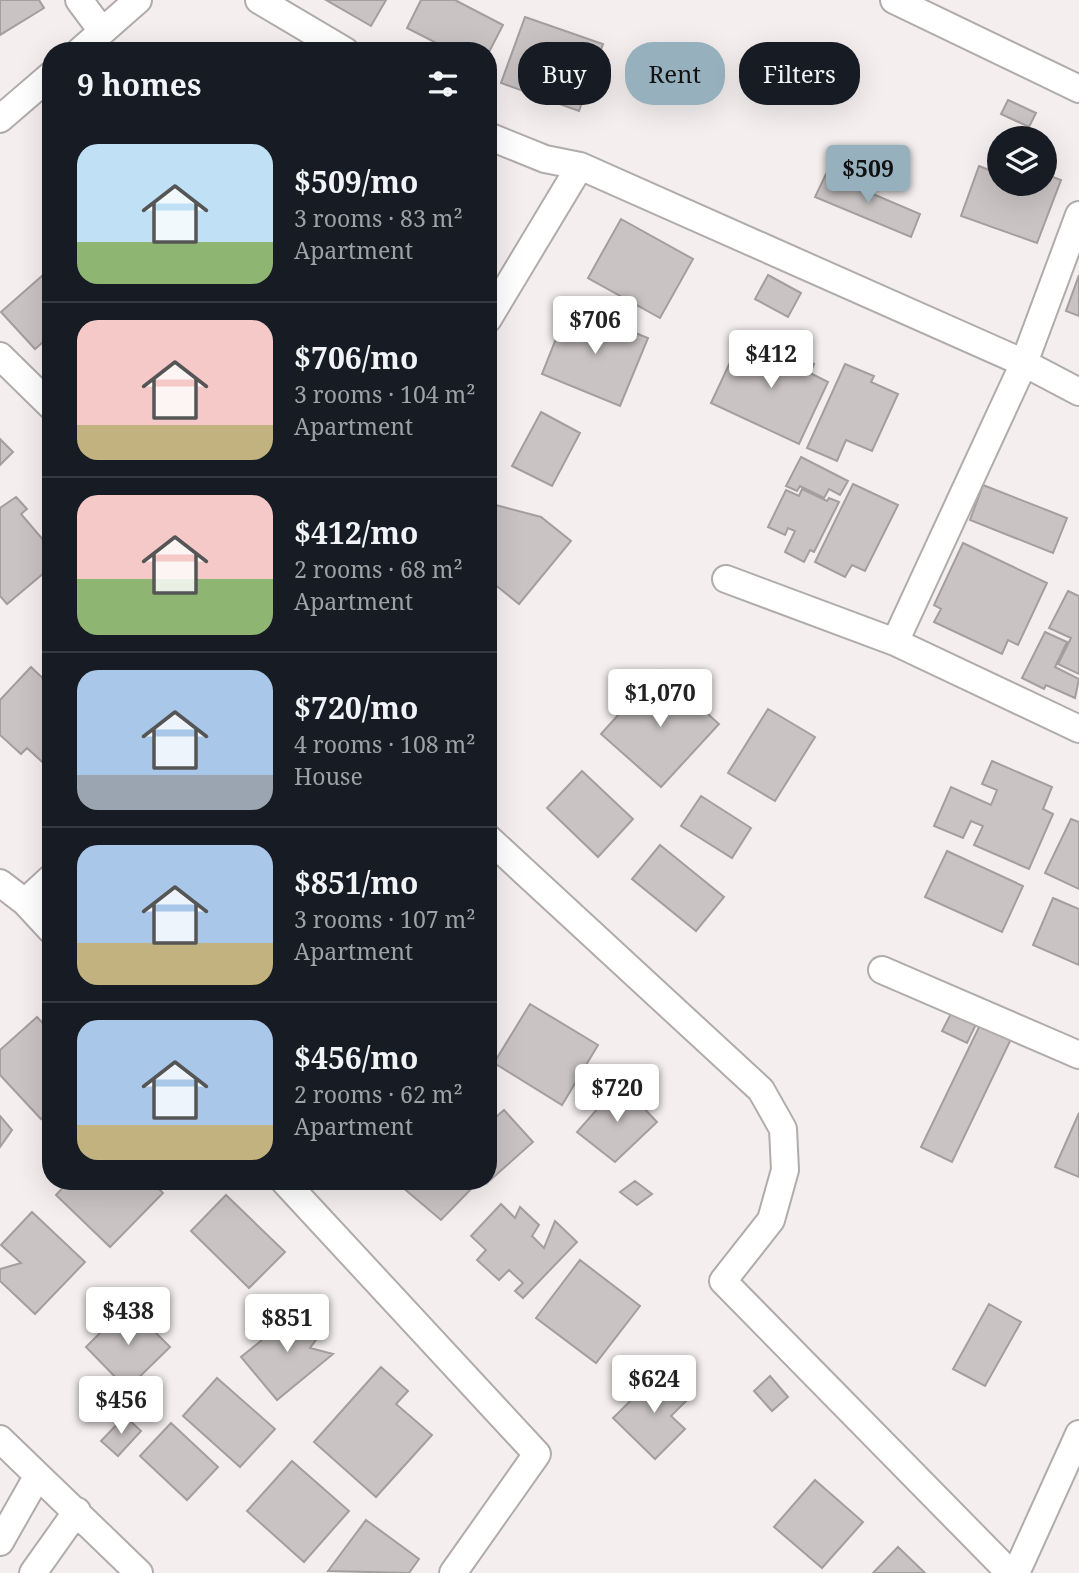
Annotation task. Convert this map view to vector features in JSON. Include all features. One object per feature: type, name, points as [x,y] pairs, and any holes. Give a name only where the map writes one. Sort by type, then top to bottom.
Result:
[{"type":"street","points":[[79,0],[102,32]]},
{"type":"street","points":[[90,42],[138,0]]},
{"type":"street","points":[[259,0],[330,42]]},
{"type":"street","points":[[894,0],[1079,89]]},
{"type":"street","points":[[0,119],[42,83]]},
{"type":"street","points":[[497,140],[545,159],[580,166],[1024,363],[1079,392]]},
{"type":"street","points":[[497,304],[580,166]]},
{"type":"street","points":[[895,642],[1024,363],[1079,215]]},
{"type":"street","points":[[0,356],[42,397]]},
{"type":"street","points":[[726,579],[895,642],[1079,729]]},
{"type":"street","points":[[497,846],[761,1090],[783,1129],[785,1170],[771,1220],[723,1281],[1010,1573]]},
{"type":"street","points":[[0,883],[25,902],[42,920]]},
{"type":"street","points":[[25,902],[42,886]]},
{"type":"street","points":[[882,970],[1079,1055]]},
{"type":"street","points":[[292,1190],[537,1454],[453,1573]]},
{"type":"street","points":[[1016,1573],[1079,1434]]},
{"type":"street","points":[[0,1439],[139,1573]]},
{"type":"street","points":[[0,1542],[37,1477]]},
{"type":"street","points":[[33,1573],[77,1511]]},
{"type":"building","points":[[0,0],[39,0],[44,8],[0,35]]},
{"type":"building","points":[[326,0],[386,0],[371,26]]},
{"type":"building","points":[[421,0],[455,0],[503,25],[494,42],[434,42],[407,28]]},
{"type":"building","points":[[525,17],[597,42],[518,42],[518,89],[501,83]]},
{"type":"building","points":[[1008,100],[1036,113],[1030,126],[1001,114]]},
{"type":"building","points":[[562,105],[581,105],[579,111]]},
{"type":"building","points":[[979,166],[987,169],[987,196],[1055,196],[1037,243],[961,216]]},
{"type":"building","points":[[826,174],[920,214],[911,237],[815,197]]},
{"type":"building","points":[[621,219],[693,259],[660,318],[588,278]]},
{"type":"building","points":[[768,275],[801,293],[788,317],[755,299]]},
{"type":"building","points":[[1079,275],[1079,316],[1066,311]]},
{"type":"building","points":[[42,276],[42,343],[35,349],[1,312]]},
{"type":"building","points":[[569,306],[648,338],[620,406],[542,374]]},
{"type":"building","points":[[761,340],[814,364],[810,373],[828,382],[799,444],[711,403],[740,341],[757,349]]},
{"type":"building","points":[[845,364],[874,376],[871,382],[898,394],[872,451],[846,440],[837,461],[807,448]]},
{"type":"building","points":[[541,412],[580,433],[552,486],[512,466]]},
{"type":"building","points":[[0,439],[13,452],[0,465]]},
{"type":"building","points":[[801,457],[848,481],[840,495],[829,489],[824,498],[800,486],[797,491],[786,486]]},
{"type":"building","points":[[853,484],[898,505],[865,571],[852,565],[845,577],[815,562]]},
{"type":"building","points":[[983,485],[1067,518],[1053,553],[970,520]]},
{"type":"building","points":[[802,489],[827,501],[829,498],[839,502],[814,552],[810,550],[804,562],[785,552],[795,531],[788,528],[785,535],[768,527],[786,490],[799,496]]},
{"type":"building","points":[[16,497],[27,509],[21,514],[42,538],[42,575],[7,604],[0,596],[0,508]]},
{"type":"building","points":[[497,505],[541,517],[571,541],[519,604],[497,586]]},
{"type":"building","points":[[963,543],[1047,583],[1018,645],[1008,640],[1002,654],[934,622],[941,609],[934,605]]},
{"type":"building","points":[[1068,591],[1079,596],[1079,674],[1058,664],[1071,638],[1049,628]]},
{"type":"building","points":[[1045,632],[1067,642],[1055,667],[1079,679],[1075,698],[1046,685],[1044,689],[1022,678]]},
{"type":"building","points":[[31,667],[42,677],[42,762],[27,748],[21,754],[0,735],[0,700]]},
{"type":"building","points":[[659,670],[719,724],[661,787],[601,734]]},
{"type":"building","points":[[768,709],[815,737],[775,801],[728,773]]},
{"type":"building","points":[[992,761],[1052,787],[1043,809],[1053,814],[1029,869],[974,845],[983,826],[971,821],[963,838],[934,826],[951,787],[991,805],[997,790],[982,784]]},
{"type":"building","points":[[582,771],[633,819],[598,857],[547,808]]},
{"type":"building","points":[[701,796],[751,828],[732,858],[681,826]]},
{"type":"building","points":[[1071,819],[1079,822],[1079,889],[1045,873]]},
{"type":"building","points":[[660,845],[724,897],[696,931],[632,879]]},
{"type":"building","points":[[947,851],[1023,886],[1002,932],[925,897]]},
{"type":"building","points":[[1053,898],[1079,909],[1079,965],[1033,945]]},
{"type":"building","points":[[530,1004],[598,1045],[562,1105],[497,1065],[497,1058]]},
{"type":"building","points":[[956,1004],[980,1016],[967,1043],[942,1031]]},
{"type":"building","points":[[37,1017],[42,1022],[41,1119],[0,1075],[0,1050]]},
{"type":"building","points":[[980,1025],[1011,1039],[952,1162],[921,1147]]},
{"type":"building","points":[[620,1083],[657,1122],[615,1162],[577,1132]]},
{"type":"building","points":[[504,1110],[533,1142],[497,1174],[497,1116]]},
{"type":"building","points":[[1079,1113],[1079,1177],[1055,1167]]},
{"type":"building","points":[[0,1116],[12,1130],[0,1147]]},
{"type":"building","points":[[635,1181],[652,1194],[637,1205],[620,1192]]},
{"type":"building","points":[[61,1190],[160,1190],[163,1193],[110,1247],[56,1195]]},
{"type":"building","points":[[406,1190],[470,1190],[441,1220]]},
{"type":"building","points":[[226,1195],[285,1252],[249,1288],[191,1231]]},
{"type":"building","points":[[501,1204],[515,1218],[520,1207],[539,1225],[532,1236],[544,1248],[555,1221],[577,1242],[523,1298],[515,1291],[523,1283],[509,1270],[499,1280],[477,1260],[486,1250],[471,1236]]},
{"type":"building","points":[[32,1212],[85,1262],[35,1314],[0,1281],[0,1269],[21,1263],[1,1245]]},
{"type":"building","points":[[580,1260],[640,1306],[596,1363],[536,1318]]},
{"type":"building","points":[[989,1304],[1021,1322],[985,1386],[953,1369]]},
{"type":"building","points":[[128,1305],[170,1347],[127,1389],[86,1347]]},
{"type":"building","points":[[299,1310],[325,1328],[310,1348],[333,1354],[277,1400],[241,1357]]},
{"type":"building","points":[[381,1367],[408,1391],[396,1404],[432,1435],[376,1497],[314,1442]]},
{"type":"building","points":[[661,1371],[689,1398],[671,1416],[685,1429],[655,1459],[613,1418]]},
{"type":"building","points":[[770,1376],[788,1397],[772,1411],[754,1391]]},
{"type":"building","points":[[217,1378],[275,1429],[240,1467],[183,1416]]},
{"type":"building","points":[[125,1416],[141,1431],[118,1456],[101,1441]]},
{"type":"building","points":[[171,1423],[218,1467],[187,1500],[140,1456]]},
{"type":"building","points":[[292,1461],[349,1511],[304,1562],[247,1511]]},
{"type":"building","points":[[815,1480],[863,1522],[822,1568],[774,1527]]},
{"type":"building","points":[[366,1520],[419,1559],[409,1573],[328,1571]]},
{"type":"building","points":[[898,1547],[925,1573],[873,1573]]}]
